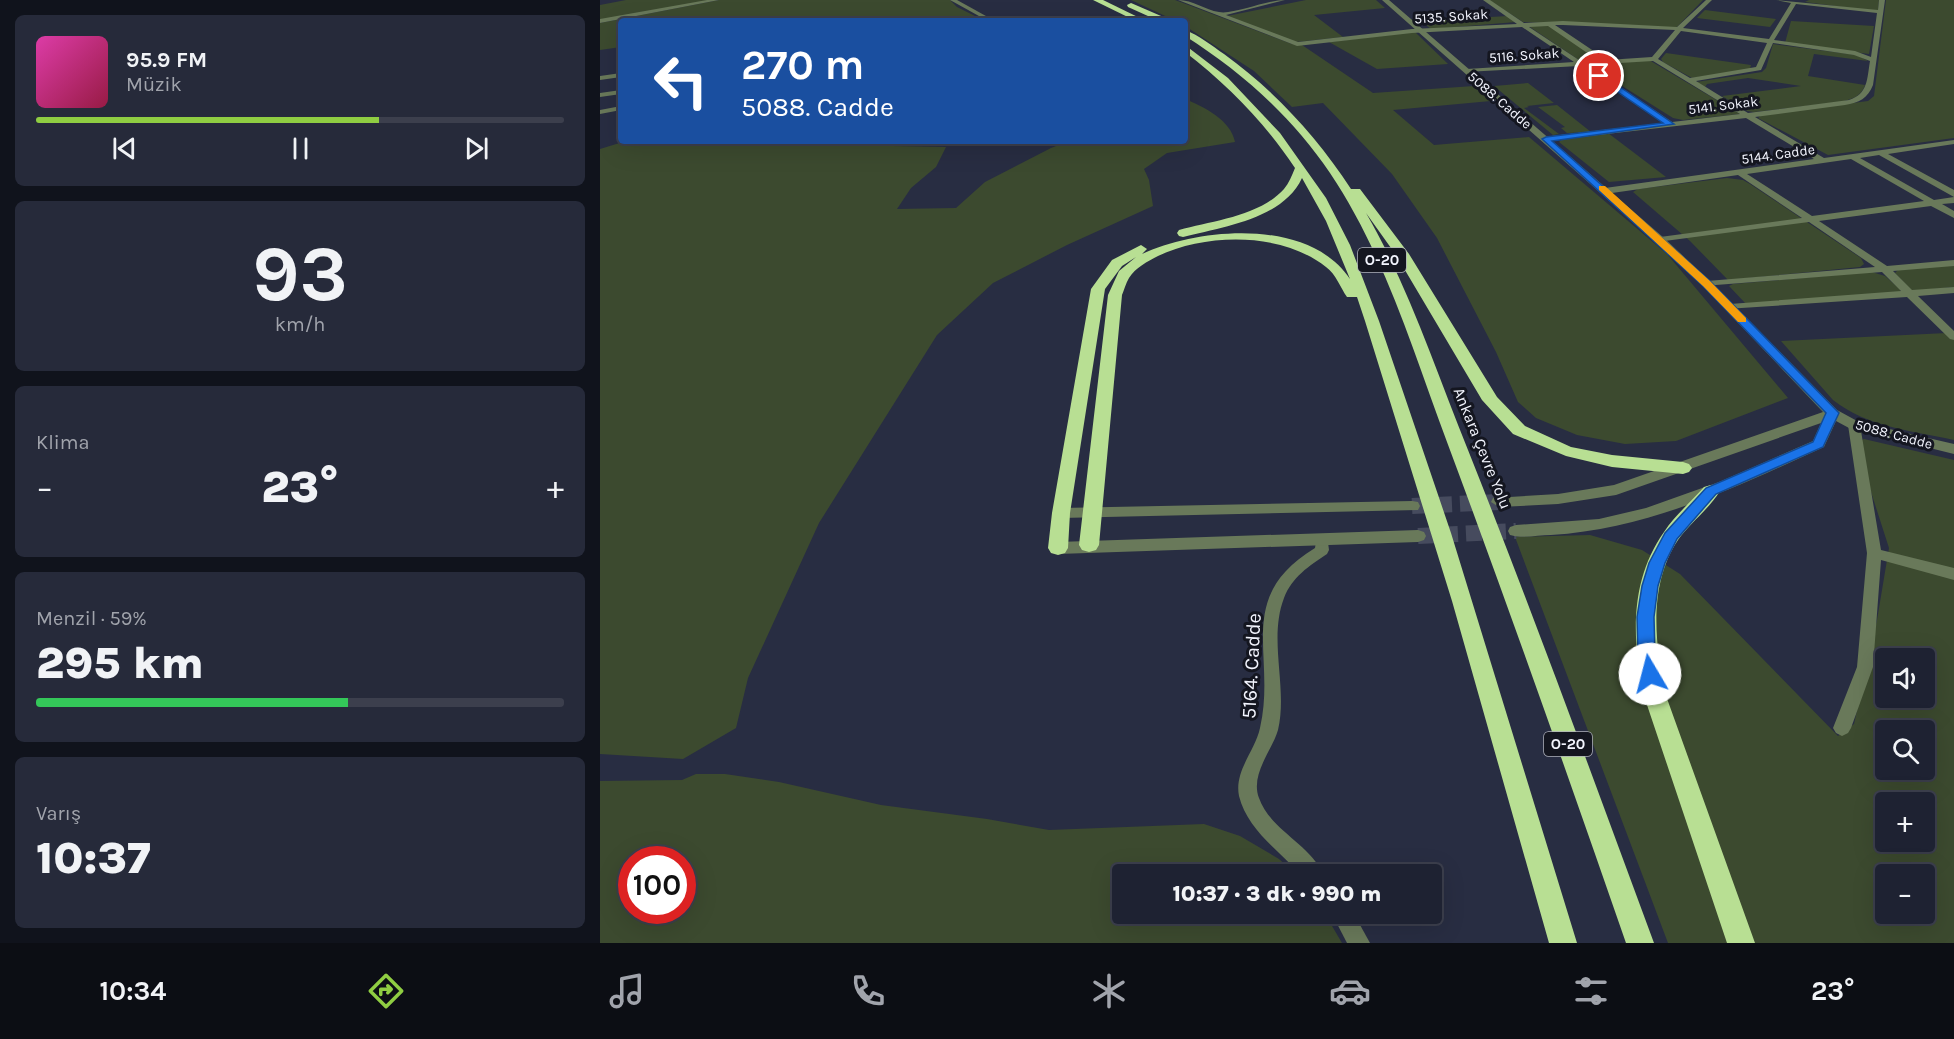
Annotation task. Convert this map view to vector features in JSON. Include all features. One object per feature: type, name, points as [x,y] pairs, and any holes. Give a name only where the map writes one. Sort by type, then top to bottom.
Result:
[{"type":"highway","points":[[1097,0],[1136,18]]},
{"type":"highway","points":[[1120,0],[1159,18]]},
{"type":"highway","name":"Ankara Çevre Yolu","points":[[1188,34],[1259,86],[1295,123],[1327,162],[1366,226],[1417,344],[1497,545],[1640,943]]},
{"type":"highway","name":"O-20","points":[[1188,50],[1218,72],[1255,108],[1321,199],[1334,228],[1378,345],[1450,560],[1496,708],[1563,943]]},
{"type":"highway","points":[[1327,162],[1364,199],[1402,254],[1490,400],[1519,430],[1566,451],[1612,461],[1683,468]]},
{"type":"highway","points":[[1058,548],[1061,513],[1098,289],[1106,276],[1117,263],[1141,249],[1177,234],[1247,214],[1277,200],[1287,193],[1300,168]]},
{"type":"highway","points":[[1089,545],[1115,295],[1123,276],[1137,262],[1181,243],[1203,239],[1256,238],[1295,246],[1330,264],[1343,277],[1378,345]]},
{"type":"highway","points":[[1711,491],[1671,536],[1657,563],[1650,586],[1646,617],[1646,656],[1654,693],[1741,943]]},
{"type":"street","points":[[600,21],[716,0]]},
{"type":"street","points":[[953,0],[986,18]]},
{"type":"street","name":"5135. Sokak","points":[[1181,0],[1297,44],[1420,30],[1548,23],[1681,29],[1855,53],[1872,60]]},
{"type":"street","points":[[1219,15],[1282,0]]},
{"type":"street","name":"5088. Cadde","points":[[1385,0],[1660,240],[1730,307],[1832,413],[1854,425],[1954,449]]},
{"type":"street","points":[[1486,0],[1670,124]]},
{"type":"street","points":[[1709,0],[1689,18],[1654,59],[1823,161]]},
{"type":"street","points":[[1779,0],[1880,12]]},
{"type":"street","name":"5141. Sokak","points":[[1546,139],[1833,105],[1862,98],[1870,86],[1882,0]]},
{"type":"street","points":[[1691,80],[1759,69],[1770,42],[1799,1]]},
{"type":"street","points":[[1548,23],[1606,62]]},
{"type":"street","name":"5116. Sokak","points":[[1467,71],[1654,59]]},
{"type":"street","points":[[600,78],[618,75]]},
{"type":"street","points":[[600,95],[618,92]]},
{"type":"street","points":[[600,112],[618,109]]},
{"type":"street","name":"5144. Cadde","points":[[1605,191],[1954,142]]},
{"type":"street","points":[[1881,153],[1954,194]]},
{"type":"street","points":[[1853,157],[1954,215]]},
{"type":"street","points":[[1741,173],[1885,269],[1954,337]]},
{"type":"street","points":[[1660,240],[1954,200]]},
{"type":"street","points":[[1707,284],[1954,263]]},
{"type":"street","points":[[1730,307],[1954,290]]},
{"type":"street","points":[[1499,502],[1558,499],[1616,490],[1832,413]]},
{"type":"street","points":[[1516,531],[1572,529],[1626,519],[1711,491],[1819,444],[1832,413]]},
{"type":"street","points":[[1842,728],[1864,667],[1874,553],[1854,425]]},
{"type":"street","points":[[1061,513],[1412,506]]},
{"type":"street","points":[[1058,548],[1089,545],[1418,536]]},
{"type":"street","name":"5164. Cadde","points":[[1304,864],[1253,809],[1248,794],[1249,776],[1269,730],[1273,676],[1270,641],[1271,614],[1281,586],[1298,566],[1322,550],[1322,539]]},
{"type":"street","points":[[1874,553],[1954,574]]},
{"type":"street","points":[[1348,924],[1359,943]]},
{"type":"green space","points":[[626,0],[711,0],[600,20],[600,5]]},
{"type":"green space","points":[[719,0],[950,0],[957,7],[979,18],[626,18]]},
{"type":"green space","points":[[1131,0],[1175,0],[1292,44],[1302,45],[1373,93],[1474,86],[1491,101],[1393,110],[1434,145],[1529,137],[1667,254],[1788,398],[1676,441],[1625,444],[1577,435],[1536,418],[1518,402],[1496,352],[1437,238],[1392,174],[1323,103],[1292,107],[1254,71],[1188,28],[1188,18],[1170,18]]},
{"type":"green space","points":[[1306,0],[1376,0],[1385,8],[1314,15],[1343,37],[1296,42],[1227,16]]},
{"type":"green space","points":[[1489,0],[1703,0],[1677,27],[1668,28],[1523,22]]},
{"type":"green space","points":[[1809,0],[1879,0],[1878,10],[1873,11],[1805,2]]},
{"type":"green space","points":[[1886,0],[1954,0],[1954,138],[1828,155],[1758,118],[1761,115],[1868,101],[1874,96]]},
{"type":"green space","points":[[1705,10],[1776,19],[1770,27],[1697,18]]},
{"type":"green space","points":[[1508,16],[1516,22],[1431,29],[1421,21]]},
{"type":"green space","points":[[618,20],[618,47],[600,50],[600,23]]},
{"type":"green space","points":[[1791,21],[1874,26],[1869,54],[1785,43]]},
{"type":"green space","points":[[1546,23],[1602,61],[1582,62],[1527,25]]},
{"type":"green space","points":[[1415,32],[1448,64],[1377,69],[1329,42]]},
{"type":"green space","points":[[1773,44],[1857,55],[1868,61],[1814,54],[1808,76],[1865,85],[1856,97],[1840,102],[1754,112],[1747,111],[1722,96],[1801,86],[1748,78],[1707,84],[1705,87],[1696,82],[1762,72],[1766,68]]},
{"type":"green space","points":[[1666,53],[1751,65],[1750,69],[1692,78],[1663,62],[1661,59]]},
{"type":"green space","points":[[1649,60],[1740,114],[1683,120],[1673,118],[1589,65]]},
{"type":"green space","points":[[1528,83],[1554,103],[1524,108],[1559,134],[1553,135],[1494,86]]},
{"type":"green space","points":[[1188,100],[1216,115],[1228,127],[1235,142],[1167,153],[1144,169],[1149,180],[1153,206],[1067,245],[993,283],[937,335],[819,523],[748,678],[736,728],[683,759],[600,754],[600,149],[618,143],[946,147],[936,167],[911,188],[897,209],[956,208],[985,182],[1061,144],[1188,144]]},
{"type":"green space","points":[[1557,105],[1591,132],[1567,133],[1561,128],[1565,127],[1538,107]]},
{"type":"green space","points":[[1608,133],[1666,177],[1609,182],[1559,142],[1563,138]]},
{"type":"green space","points":[[1727,178],[1743,180],[1750,184],[1861,258],[1864,264],[1860,267],[1728,280],[1690,241],[1633,192],[1638,189]]},
{"type":"green space","points":[[1954,265],[1954,287],[1912,291],[1895,273],[1898,270]]},
{"type":"green space","points":[[1872,272],[1885,276],[1901,290],[1898,293],[1746,304],[1729,286],[1733,284]]},
{"type":"green space","points":[[1947,333],[1954,340],[1954,440],[1891,427],[1846,409],[1833,400],[1781,341]]},
{"type":"green space","points":[[1864,439],[1954,460],[1954,943],[1668,943],[1515,537],[1590,535],[1642,550],[1680,574],[1838,736],[1854,724],[1877,620],[1889,548],[1863,467],[1858,442]]},
{"type":"green space","points":[[696,774],[725,774],[779,782],[881,805],[1049,830],[1204,824],[1240,836],[1284,864],[1112,864],[1112,924],[1331,924],[1342,943],[600,943],[600,781],[682,780]]},
{"type":"tunnel","points":[[1412,506],[1499,502]]},
{"type":"tunnel","points":[[1418,536],[1516,531]]},
{"type":"slow traffic","points":[[1602,188],[1707,284],[1742,320]]},
{"type":"route","points":[[1599,76],[1670,124],[1546,139],[1707,284],[1832,413],[1819,444],[1711,491],[1671,536],[1657,563],[1650,586],[1646,617],[1646,656],[1650,674]]}]
